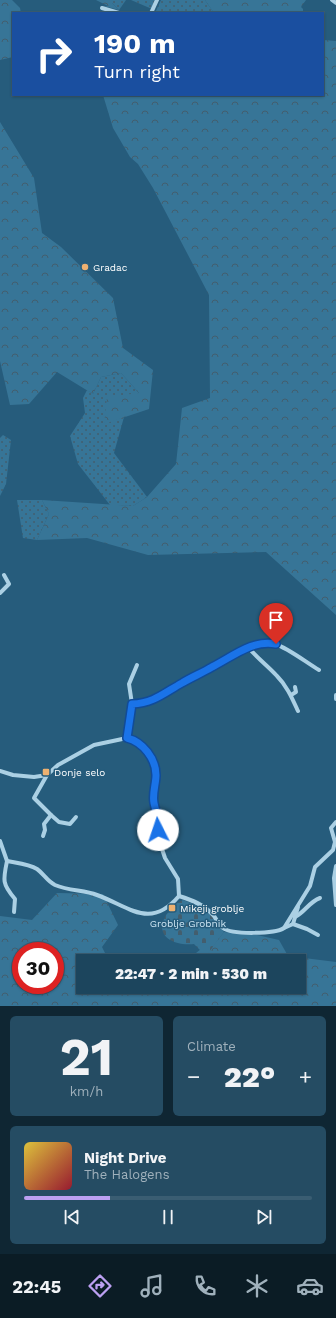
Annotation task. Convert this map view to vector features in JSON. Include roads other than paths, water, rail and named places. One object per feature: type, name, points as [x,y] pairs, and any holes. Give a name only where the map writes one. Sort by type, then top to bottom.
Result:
[{"type":"street","points":[[151,12],[157,0]]},
{"type":"street","points":[[332,0],[336,3]]},
{"type":"street","points":[[102,8],[116,12]]},
{"type":"street","points":[[0,592],[9,584],[4,575]]},
{"type":"street","points":[[132,704],[146,702],[160,697],[181,683],[248,647],[268,642],[276,644],[319,670]]},
{"type":"street","points":[[248,647],[257,658],[277,676],[291,695],[298,711]]},
{"type":"street","points":[[127,738],[132,704],[129,684],[137,665]]},
{"type":"street","points":[[291,695],[296,692],[295,687]]},
{"type":"street","points":[[7,861],[36,868],[54,884],[98,895],[130,911],[146,915],[165,910],[179,896],[178,878],[165,858],[159,840],[160,819],[153,802],[156,774],[153,762],[148,752],[138,742],[127,738],[94,745],[58,765],[47,775],[34,798],[59,822],[70,824],[76,817]]},
{"type":"street","points":[[0,771],[13,776],[34,777],[47,775]]},
{"type":"street","points":[[43,836],[45,830],[44,824],[51,815]]},
{"type":"street","points":[[284,928],[298,903],[310,886],[315,867],[333,850],[334,842],[331,828],[336,822]]},
{"type":"street","points":[[0,841],[7,861],[4,880],[5,888],[14,899],[14,912]]},
{"type":"street","points":[[336,866],[334,878],[336,905]]},
{"type":"street","points":[[179,896],[207,908],[217,919],[220,925],[226,930],[269,932],[280,931],[293,924],[306,928],[318,935]]},
{"type":"street","points":[[295,918],[305,910],[312,901],[320,898]]},
{"type":"street","points":[[293,924],[298,903]]},
{"type":"place","name":"Gradac","points":[[85,267]]},
{"type":"place","name":"Donje selo","points":[[46,772]]},
{"type":"place","name":"Mikeji groblje","points":[[172,908]]},
{"type":"park label","name":"Groblje Grobnik","points":[[188,923]]}]
